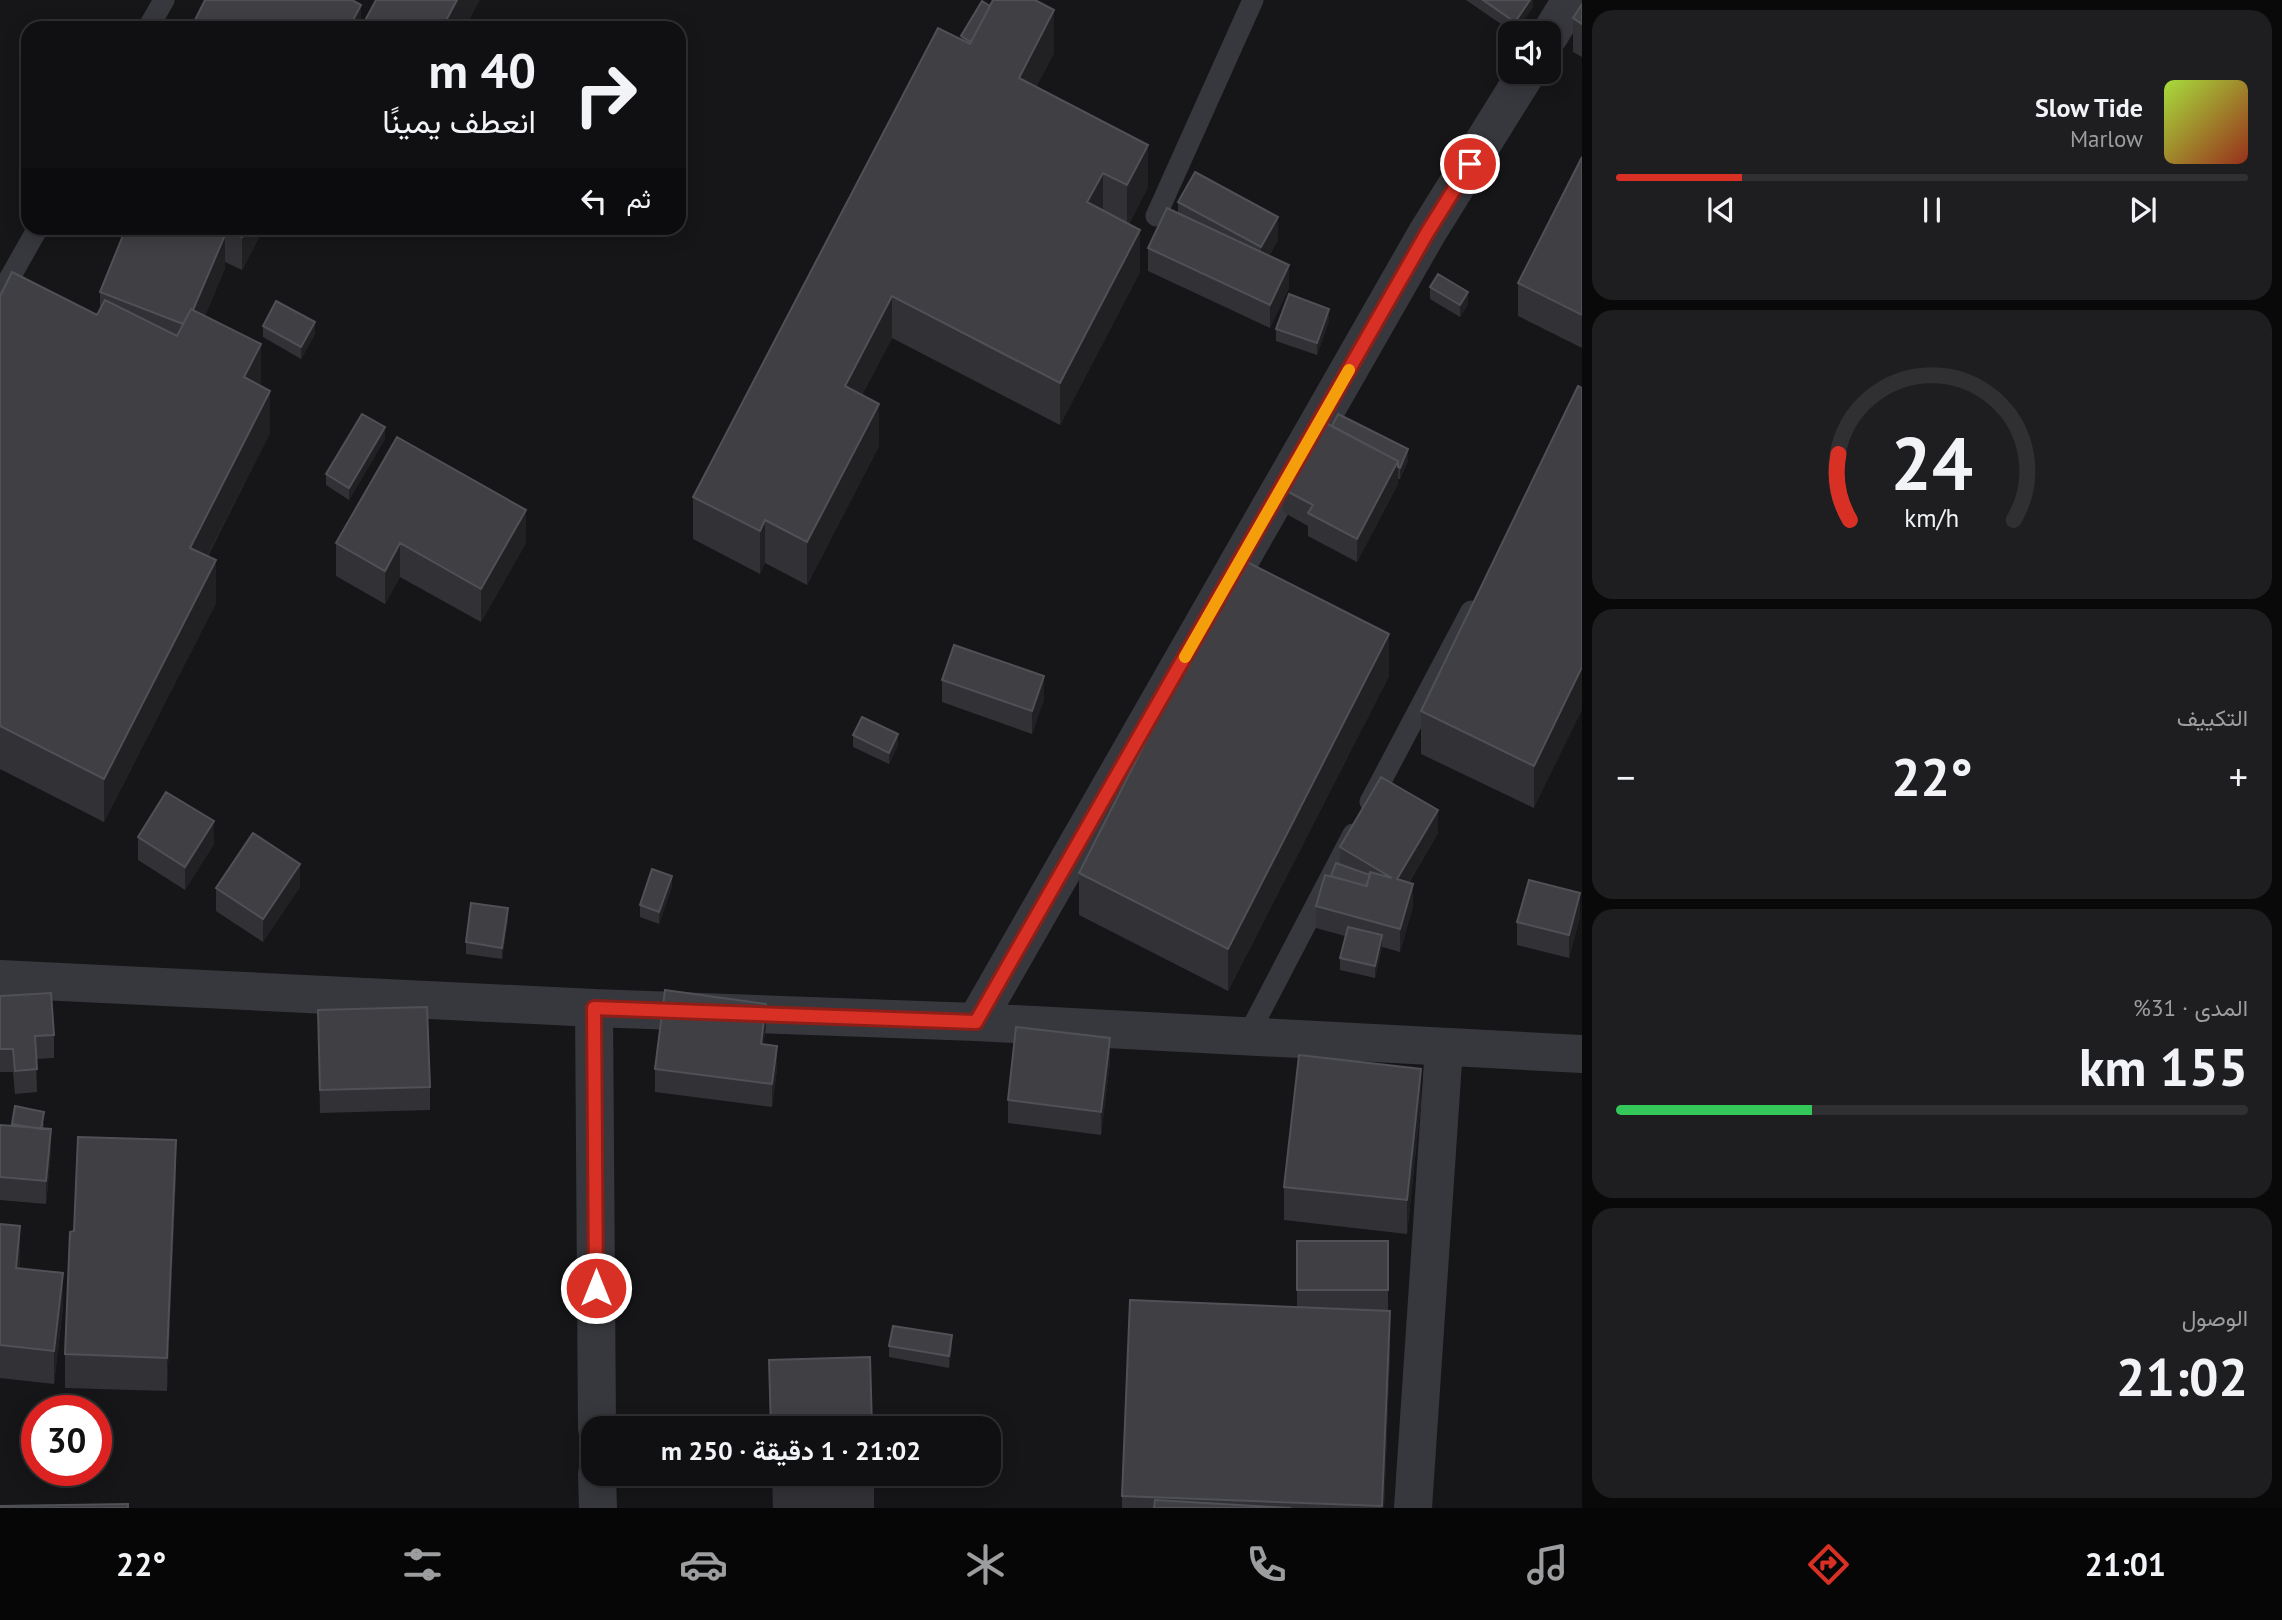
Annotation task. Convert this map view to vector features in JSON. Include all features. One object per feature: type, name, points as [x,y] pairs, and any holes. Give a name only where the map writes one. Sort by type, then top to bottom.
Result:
[{"type":"street","points":[[1558,21],[1571,0]]},
{"type":"street","points":[[976,1022],[1427,233],[1520,84]]},
{"type":"street","points":[[0,979],[594,1008],[976,1022],[1582,1054]]},
{"type":"street","points":[[594,1008],[597,1416]]},
{"type":"street","points":[[1413,1508],[1444,1047]]},
{"type":"street","points":[[597,1486],[598,1508]]},
{"type":"lane","points":[[152,21],[164,0]]},
{"type":"lane","points":[[1157,216],[1253,0]]},
{"type":"lane","points":[[0,295],[33,235]]},
{"type":"lane","points":[[1247,1037],[1479,596]]},
{"type":"building","points":[[205,0],[352,0],[361,5],[353,21],[194,21]]},
{"type":"building","points":[[376,0],[457,0],[446,21],[365,21]]},
{"type":"building","points":[[993,0],[1035,0],[1054,10],[1019,78],[1148,145],[1127,185],[1103,173],[1087,202],[1140,230],[1060,383],[892,296],[845,386],[879,404],[807,542],[765,520],[760,531],[693,497],[938,28],[970,44]]},
{"type":"building","points":[[1483,0],[1530,0],[1514,21]]},
{"type":"building","points":[[982,1],[990,6],[971,42],[961,36]]},
{"type":"building","points":[[1582,4],[1582,24],[1573,18]]},
{"type":"building","points":[[1582,157],[1582,315],[1518,283]]},
{"type":"building","points":[[1195,172],[1278,217],[1261,247],[1178,202]]},
{"type":"building","points":[[1167,208],[1289,265],[1270,305],[1148,248]]},
{"type":"building","points":[[123,235],[225,235],[193,310],[191,309],[183,324],[100,292]]},
{"type":"building","points":[[12,272],[97,315],[105,300],[177,336],[191,309],[261,344],[244,377],[270,391],[190,548],[216,560],[104,779],[0,726],[0,296]]},
{"type":"building","points":[[1438,274],[1468,292],[1460,305],[1430,287]]},
{"type":"building","points":[[1289,294],[1329,309],[1317,343],[1276,329]]},
{"type":"building","points":[[276,301],[315,322],[301,347],[263,326]]},
{"type":"building","points":[[1578,386],[1582,388],[1582,667],[1534,766],[1421,711]]},
{"type":"building","points":[[362,414],[385,427],[349,488],[326,474]]},
{"type":"building","points":[[1338,414],[1408,449],[1400,468],[1398,461],[1332,426]]},
{"type":"building","points":[[1320,420],[1398,461],[1357,539],[1308,513],[1313,505],[1283,489]]},
{"type":"building","points":[[397,437],[526,510],[481,589],[400,543],[385,571],[336,543]]},
{"type":"building","points":[[1239,558],[1389,634],[1228,949],[1079,873]]},
{"type":"building","points":[[954,645],[1044,676],[1032,711],[942,680]]},
{"type":"building","points":[[862,717],[898,734],[889,753],[853,735]]},
{"type":"building","points":[[1381,777],[1438,810],[1397,879],[1413,884],[1400,929],[1316,906],[1325,875],[1367,886],[1370,872],[1392,878],[1340,847]]},
{"type":"building","points":[[166,792],[214,821],[185,867],[138,837]]},
{"type":"building","points":[[253,833],[300,864],[263,919],[216,888]]},
{"type":"building","points":[[1336,863],[1370,875],[1366,886],[1331,876]]},
{"type":"building","points":[[652,869],[672,876],[659,912],[640,905]]},
{"type":"building","points":[[1529,880],[1580,893],[1569,935],[1517,922]]},
{"type":"building","points":[[471,903],[508,908],[502,948],[466,942]]},
{"type":"building","points":[[1348,927],[1382,935],[1375,966],[1340,958]]},
{"type":"building","points":[[665,990],[766,1004],[761,1044],[777,1046],[772,1084],[655,1069]]},
{"type":"building","points":[[51,993],[54,1035],[35,1036],[37,1069],[15,1071],[13,1049],[0,1049],[0,996]]},
{"type":"building","points":[[427,1007],[430,1087],[320,1090],[318,1010]]},
{"type":"building","points":[[1016,1027],[1110,1038],[1101,1112],[1008,1100]]},
{"type":"building","points":[[1299,1055],[1421,1069],[1407,1200],[1284,1187]]},
{"type":"building","points":[[15,1106],[44,1112],[41,1129],[12,1124]]},
{"type":"building","points":[[0,1125],[51,1129],[46,1181],[0,1177]]},
{"type":"building","points":[[78,1137],[176,1140],[167,1358],[65,1354],[70,1232],[74,1231]]},
{"type":"building","points":[[0,1224],[20,1226],[16,1268],[63,1273],[54,1351],[0,1345]]},
{"type":"building","points":[[1297,1241],[1388,1241],[1388,1290],[1297,1290]]},
{"type":"building","points":[[1130,1300],[1390,1311],[1382,1506],[1122,1496]]},
{"type":"building","points":[[893,1326],[952,1335],[949,1356],[889,1346]]},
{"type":"building","points":[[870,1357],[872,1416],[771,1416],[769,1360]]},
{"type":"building","points":[[1155,1500],[1291,1508],[1154,1508]]},
{"type":"building","points":[[128,1504],[128,1508],[0,1508],[0,1506]]},
{"type":"slow traffic","points":[[1185,657],[1349,370]]},
{"type":"route","points":[[596,1288],[594,1008],[976,1022],[1427,233],[1470,164]]}]
